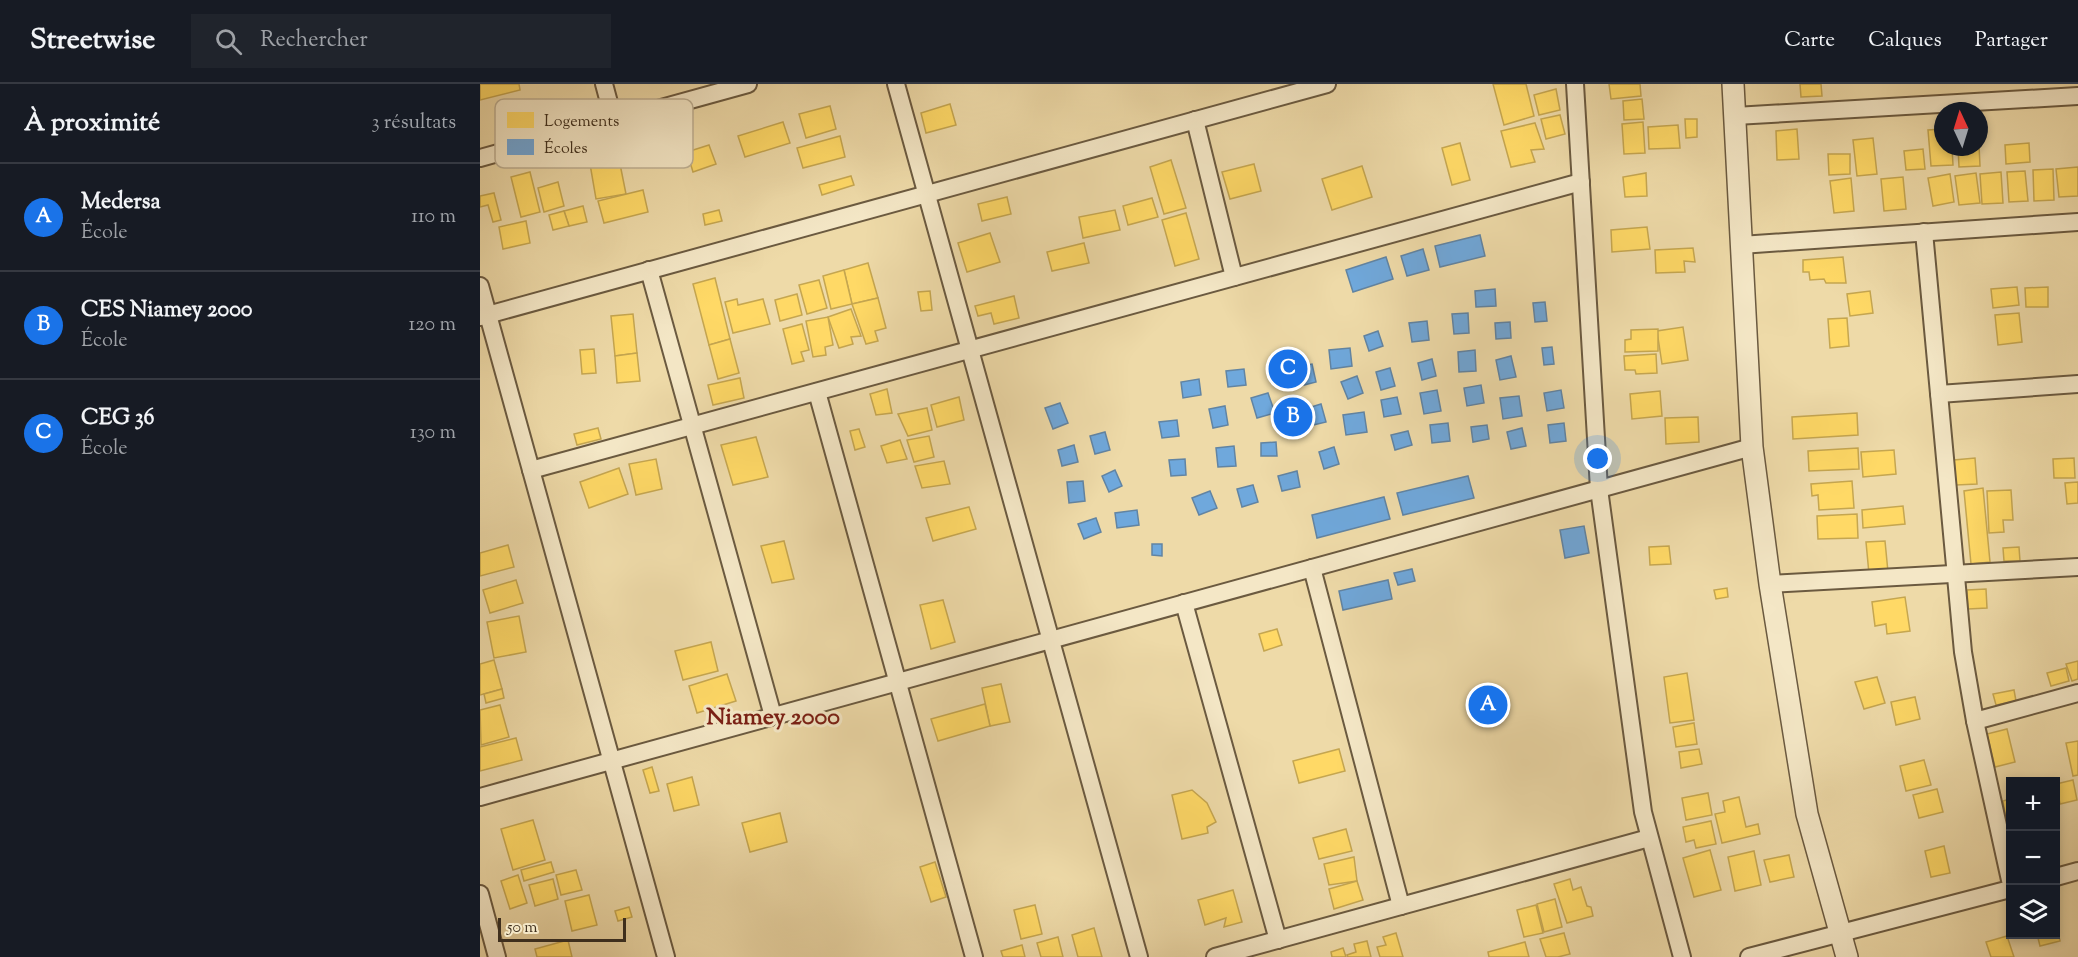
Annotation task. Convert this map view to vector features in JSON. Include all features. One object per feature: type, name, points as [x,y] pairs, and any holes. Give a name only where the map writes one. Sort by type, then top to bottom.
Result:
[{"type":"street","points":[[604,84],[608,99]]},
{"type":"street","points":[[693,99],[748,84]]},
{"type":"street","points":[[897,84],[1139,957]]},
{"type":"street","points":[[1575,84],[1599,489],[1639,786],[1649,838],[1682,957]]},
{"type":"street","points":[[1733,84],[1752,447],[1770,584],[1808,814],[1847,957]]},
{"type":"street","points":[[484,316],[1320,85]]},
{"type":"street","points":[[1734,116],[2078,96]]},
{"type":"street","points":[[1195,120],[1234,277]]},
{"type":"street","points":[[480,158],[495,154]]},
{"type":"street","points":[[531,470],[1581,182]]},
{"type":"street","points":[[1741,245],[2078,222]]},
{"type":"street","points":[[1923,232],[1963,652],[1975,721],[2006,862]]},
{"type":"street","points":[[649,270],[773,716]]},
{"type":"street","points":[[480,286],[484,316],[531,470],[666,957]]},
{"type":"street","points":[[1939,394],[2078,384]]},
{"type":"street","points":[[817,392],[974,957]]},
{"type":"street","points":[[480,797],[1752,447]]},
{"type":"street","points":[[1770,584],[2078,567]]},
{"type":"street","points":[[1312,568],[1401,906]]},
{"type":"street","points":[[1184,603],[1278,940]]},
{"type":"street","points":[[1975,721],[2078,693]]},
{"type":"street","points":[[1215,957],[1649,838]]},
{"type":"street","points":[[2060,875],[2078,870]]},
{"type":"street","points":[[1749,957],[2006,890]]},
{"type":"street","points":[[480,894],[497,957]]},
{"type":"building: Logements","points":[[480,84],[519,84],[520,90],[480,100]]},
{"type":"building: Logements","points":[[1493,84],[1526,84],[1534,116],[1504,125]]},
{"type":"building: Logements","points":[[1609,84],[1640,84],[1641,96],[1611,99]]},
{"type":"building: Logements","points":[[1800,84],[1821,84],[1822,96],[1801,97]]},
{"type":"building: Logements","points":[[1556,89],[1560,110],[1539,115],[1534,95]]},
{"type":"building: Logements","points":[[1642,99],[1644,119],[1624,120],[1623,101]]},
{"type":"building: Logements","points":[[950,104],[956,125],[926,133],[921,113]]},
{"type":"building: Logements","points":[[830,106],[836,129],[806,138],[799,114]]},
{"type":"building: Logements","points":[[1560,115],[1565,134],[1546,139],[1541,119]]},
{"type":"building: Logements","points":[[1685,119],[1697,119],[1697,137],[1686,138]]},
{"type":"building: Logements","points":[[783,122],[790,143],[745,157],[738,136]]},
{"type":"building: Logements","points":[[1643,122],[1645,153],[1624,154],[1622,124]]},
{"type":"building: Logements","points":[[1535,123],[1544,149],[1531,150],[1535,162],[1511,167],[1501,131]]},
{"type":"building: Logements","points":[[1678,125],[1680,148],[1649,149],[1648,127]]},
{"type":"building: Logements","points":[[1797,129],[1799,159],[1777,160],[1776,131]]},
{"type":"building: Logements","points":[[1928,130],[1934,130],[1934,156],[1952,156],[1953,165],[1931,166]]},
{"type":"building: Logements","points":[[840,136],[845,157],[803,168],[797,148]]},
{"type":"building: Logements","points":[[1873,138],[1877,174],[1857,176],[1853,140]]},
{"type":"building: Logements","points":[[1460,143],[1470,180],[1452,185],[1442,148]]},
{"type":"building: Logements","points":[[2029,143],[2030,162],[2006,164],[2005,145]]},
{"type":"building: Logements","points":[[709,145],[716,164],[693,172],[693,150]]},
{"type":"building: Logements","points":[[1923,149],[1925,169],[1906,170],[1904,151]]},
{"type":"building: Logements","points":[[1828,154],[1850,154],[1850,174],[1829,175]]},
{"type":"building: Logements","points":[[1958,156],[1980,156],[1980,166],[1959,167]]},
{"type":"building: Logements","points":[[1171,160],[1186,208],[1164,214],[1150,167]]},
{"type":"building: Logements","points":[[1254,164],[1261,191],[1230,199],[1222,172]]},
{"type":"building: Logements","points":[[1362,166],[1372,197],[1332,210],[1322,179]]},
{"type":"building: Logements","points":[[2078,167],[2078,196],[2059,197],[2056,169]]},
{"type":"building: Logements","points":[[591,168],[621,168],[626,194],[596,199]]},
{"type":"building: Logements","points":[[2053,169],[2054,200],[2034,201],[2033,170]]},
{"type":"building: Logements","points":[[2025,171],[2028,201],[2009,202],[2007,172]]},
{"type":"building: Logements","points":[[530,172],[540,212],[521,217],[511,177]]},
{"type":"building: Logements","points":[[2001,172],[2003,203],[1982,204],[1980,174]]},
{"type":"building: Logements","points":[[1646,173],[1647,196],[1625,197],[1623,177]]},
{"type":"building: Logements","points":[[1976,173],[1980,203],[1959,205],[1955,176]]},
{"type":"building: Logements","points":[[1950,174],[1954,202],[1933,206],[1928,178]]},
{"type":"building: Logements","points":[[851,176],[854,185],[822,195],[819,185]]},
{"type":"building: Logements","points":[[1903,177],[1906,209],[1884,211],[1881,179]]},
{"type":"building: Logements","points":[[1851,178],[1854,211],[1834,213],[1830,181]]},
{"type":"building: Logements","points":[[558,182],[564,206],[544,212],[538,188]]},
{"type":"building: Logements","points":[[643,190],[648,212],[604,223],[598,201]]},
{"type":"building: Logements","points":[[494,193],[501,220],[493,222],[488,205],[480,207],[480,196]]},
{"type":"building: Logements","points":[[1007,197],[1011,214],[982,221],[978,204]]},
{"type":"building: Logements","points":[[1152,198],[1158,217],[1128,225],[1123,206]]},
{"type":"building: Logements","points":[[583,206],[587,222],[569,226],[564,211]]},
{"type":"building: Logements","points":[[719,210],[722,221],[705,225],[703,214]]},
{"type":"building: Logements","points":[[1115,210],[1120,230],[1083,238],[1079,217]]},
{"type":"building: Logements","points":[[564,211],[569,226],[553,230],[549,215]]},
{"type":"building: Logements","points":[[1186,213],[1199,259],[1175,266],[1162,220]]},
{"type":"building: Logements","points":[[526,221],[530,243],[503,249],[499,227]]},
{"type":"building: Logements","points":[[1647,227],[1650,249],[1612,252],[1611,230]]},
{"type":"building: Logements","points":[[990,233],[1000,262],[967,272],[958,243]]},
{"type":"building: Logements","points":[[1084,243],[1089,263],[1052,271],[1047,252]]},
{"type":"building: Logements","points":[[1693,248],[1695,262],[1684,261],[1685,272],[1656,273],[1655,250]]},
{"type":"building: Logements","points":[[1843,257],[1846,283],[1826,283],[1824,279],[1810,280],[1809,272],[1803,272],[1803,260]]},
{"type":"building: Logements","points":[[868,263],[878,298],[852,304],[844,270]]},
{"type":"building: Logements","points":[[844,270],[852,304],[831,309],[823,276]]},
{"type":"building: Logements","points":[[715,278],[730,339],[709,345],[693,284]]},
{"type":"building: Logements","points":[[819,280],[827,308],[807,314],[799,285]]},
{"type":"building: Logements","points":[[2017,287],[2019,305],[1993,308],[1991,289]]},
{"type":"building: Logements","points":[[2048,287],[2048,307],[2026,307],[2025,288]]},
{"type":"building: Logements","points":[[930,291],[932,310],[921,311],[918,292]]},
{"type":"building: Logements","points":[[1870,291],[1873,313],[1850,316],[1847,294]]},
{"type":"building: Logements","points":[[797,294],[802,315],[780,321],[775,300]]},
{"type":"building: Logements","points":[[1014,296],[1019,318],[994,324],[991,313],[978,316],[975,306]]},
{"type":"building: Logements","points":[[878,298],[886,328],[875,331],[878,341],[866,344],[852,304]]},
{"type":"building: Logements","points":[[737,299],[738,305],[763,299],[770,324],[733,333],[725,302]]},
{"type":"building: Logements","points":[[851,309],[861,336],[851,337],[853,344],[839,348],[828,317]]},
{"type":"building: Logements","points":[[2019,313],[2022,342],[1998,345],[1995,315]]},
{"type":"building: Logements","points":[[633,314],[637,353],[615,356],[611,316]]},
{"type":"building: Logements","points":[[828,317],[833,345],[825,347],[826,355],[813,357],[806,321]]},
{"type":"building: Logements","points":[[1847,318],[1849,346],[1830,348],[1828,319]]},
{"type":"building: Logements","points":[[802,324],[809,350],[801,352],[804,361],[792,364],[783,329]]},
{"type":"building: Logements","points":[[1683,327],[1688,360],[1662,364],[1657,331]]},
{"type":"building: Logements","points":[[1658,329],[1658,351],[1625,352],[1625,340],[1631,339],[1631,330]]},
{"type":"building: Logements","points":[[730,339],[739,373],[718,379],[709,345]]},
{"type":"building: Logements","points":[[594,349],[596,373],[582,374],[580,350]]},
{"type":"building: Logements","points":[[637,353],[640,381],[617,383],[615,356]]},
{"type":"building: Logements","points":[[1656,354],[1657,373],[1636,374],[1635,370],[1625,370],[1624,356]]},
{"type":"building: Logements","points":[[740,378],[744,398],[713,405],[708,385]]},
{"type":"building: Logements","points":[[887,389],[892,413],[876,415],[870,394]]},
{"type":"building: Logements","points":[[1660,391],[1662,416],[1632,419],[1630,394]]},
{"type":"building: Logements","points":[[959,397],[964,420],[937,427],[931,405]]},
{"type":"building: Logements","points":[[927,408],[932,430],[908,436],[898,414]]},
{"type":"building: Logements","points":[[1857,413],[1858,435],[1793,439],[1792,417]]},
{"type":"building: Logements","points":[[1698,417],[1699,442],[1666,444],[1665,418]]},
{"type":"building: Logements","points":[[598,428],[601,439],[577,445],[574,434]]},
{"type":"building: Logements","points":[[859,429],[865,447],[855,450],[850,431]]},
{"type":"building: Logements","points":[[929,436],[934,457],[914,462],[907,440]]},
{"type":"building: Logements","points":[[756,437],[768,477],[733,485],[721,445]]},
{"type":"building: Logements","points":[[900,440],[907,459],[887,463],[881,446]]},
{"type":"building: Logements","points":[[1858,448],[1859,469],[1809,471],[1808,451]]},
{"type":"building: Logements","points":[[1894,450],[1896,474],[1863,477],[1861,452]]},
{"type":"building: Logements","points":[[1975,458],[1977,484],[1956,485],[1954,460]]},
{"type":"building: Logements","points":[[2074,458],[2075,478],[2054,478],[2053,459]]},
{"type":"building: Logements","points":[[656,459],[662,489],[636,495],[629,464]]},
{"type":"building: Logements","points":[[944,461],[950,484],[922,488],[915,466]]},
{"type":"building: Logements","points":[[619,468],[628,494],[589,508],[580,482]]},
{"type":"building: Logements","points":[[1852,481],[1854,508],[1819,510],[1818,495],[1812,496],[1811,484]]},
{"type":"building: Logements","points":[[2078,482],[2078,503],[2067,504],[2065,483]]},
{"type":"building: Logements","points":[[1983,488],[1990,562],[1971,564],[1964,491]]},
{"type":"building: Logements","points":[[2011,490],[2013,520],[2003,520],[2004,532],[1989,533],[1987,491]]},
{"type":"building: Logements","points":[[1903,506],[1905,524],[1863,528],[1862,510]]},
{"type":"building: Logements","points":[[969,507],[976,529],[933,541],[926,518]]},
{"type":"building: Logements","points":[[1857,514],[1858,538],[1818,539],[1817,516]]},
{"type":"building: Logements","points":[[784,541],[794,579],[772,583],[761,546]]},
{"type":"building: Logements","points":[[1885,541],[1888,572],[1869,574],[1866,542]]},
{"type":"building: Logements","points":[[508,545],[514,567],[480,576],[480,553]]},
{"type":"building: Logements","points":[[1669,546],[1671,564],[1650,565],[1649,547]]},
{"type":"building: Logements","points":[[2019,547],[2020,561],[2004,561],[2003,548]]},
{"type":"building: Logements","points":[[516,580],[523,603],[490,613],[483,590]]},
{"type":"building: Logements","points":[[1727,588],[1728,597],[1716,599],[1714,590]]},
{"type":"building: Logements","points":[[1986,589],[1987,608],[1968,609],[1967,590]]},
{"type":"building: Logements","points":[[1905,597],[1910,631],[1887,634],[1886,624],[1875,626],[1872,602]]},
{"type":"building: Logements","points":[[943,600],[955,642],[931,649],[920,605]]},
{"type":"building: Logements","points":[[519,616],[526,652],[494,658],[487,622]]},
{"type":"building: Logements","points":[[1277,629],[1282,645],[1264,651],[1259,634]]},
{"type":"building: Logements","points":[[711,642],[718,671],[683,680],[675,651]]},
{"type":"building: Logements","points":[[494,660],[502,689],[480,695],[480,664]]},
{"type":"building: Logements","points":[[2078,661],[2078,679],[2072,681],[2066,664]]},
{"type":"building: Logements","points":[[2066,668],[2069,681],[2051,686],[2047,673]]},
{"type":"building: Logements","points":[[1687,673],[1694,720],[1670,723],[1664,677]]},
{"type":"building: Logements","points":[[727,674],[736,701],[697,713],[689,686]]},
{"type":"building: Logements","points":[[1877,677],[1885,703],[1864,709],[1855,682]]},
{"type":"building: Logements","points":[[1001,684],[1010,722],[990,726],[982,688]]},
{"type":"building: Logements","points":[[502,689],[504,698],[486,703],[484,694]]},
{"type":"building: Logements","points":[[2014,690],[2016,701],[1996,705],[1993,694]]},
{"type":"building: Logements","points":[[1915,697],[1920,719],[1896,725],[1891,702]]},
{"type":"building: Logements","points":[[985,704],[990,726],[938,741],[931,719]]},
{"type":"building: Logements","points":[[500,705],[509,737],[481,745],[480,710]]},
{"type":"building: Logements","points":[[1694,723],[1697,744],[1676,747],[1673,727]]},
{"type":"building: Logements","points":[[2007,729],[2015,762],[1995,767],[1987,734]]},
{"type":"building: Logements","points":[[516,738],[522,760],[480,771],[480,747]]},
{"type":"building: Logements","points":[[2078,741],[2078,775],[2073,776],[2066,743]]},
{"type":"building: Logements","points":[[1339,749],[1345,771],[1299,783],[1293,761]]},
{"type":"building: Logements","points":[[1699,749],[1702,764],[1681,768],[1679,752]]},
{"type":"building: Logements","points":[[1924,760],[1931,785],[1906,791],[1900,766]]},
{"type":"building: Logements","points":[[652,767],[659,791],[650,793],[643,770]]},
{"type":"building: Logements","points":[[692,777],[699,805],[674,811],[667,784]]},
{"type":"building: Logements","points":[[2073,780],[2077,800],[2060,804],[2060,783]]},
{"type":"building: Logements","points":[[1937,789],[1943,812],[1919,818],[1913,795]]},
{"type":"building: Logements","points":[[1192,790],[1207,803],[1216,822],[1207,827],[1208,833],[1182,839],[1172,795]]},
{"type":"building: Logements","points":[[1708,793],[1712,815],[1686,820],[1682,798]]},
{"type":"building: Logements","points":[[1739,797],[1746,827],[1758,824],[1760,834],[1722,843],[1715,814],[1725,812],[1723,801]]},
{"type":"building: Logements","points":[[2006,800],[2006,819],[2003,801]]},
{"type":"building: Logements","points":[[780,813],[787,842],[750,852],[742,823]]},
{"type":"building: Logements","points":[[533,820],[545,860],[513,870],[501,829]]},
{"type":"building: Logements","points":[[1711,821],[1716,844],[1696,848],[1694,840],[1686,842],[1683,827]]},
{"type":"building: Logements","points":[[1346,829],[1352,851],[1319,859],[1313,838]]},
{"type":"building: Logements","points":[[1944,846],[1950,873],[1931,877],[1925,851]]},
{"type":"building: Logements","points":[[1710,850],[1721,890],[1694,897],[1683,858]]},
{"type":"building: Logements","points":[[1754,851],[1761,885],[1735,891],[1728,857]]},
{"type":"building: Logements","points":[[1789,855],[1794,877],[1770,882],[1764,860]]},
{"type":"building: Logements","points":[[1354,857],[1357,881],[1329,885],[1324,864]]},
{"type":"building: Logements","points":[[551,862],[554,872],[524,881],[521,870]]},
{"type":"building: Logements","points":[[935,862],[946,897],[931,902],[920,867]]},
{"type":"building: Logements","points":[[576,870],[582,890],[561,895],[556,875]]},
{"type":"building: Logements","points":[[518,875],[527,903],[510,909],[501,881]]},
{"type":"building: Logements","points":[[553,879],[558,899],[535,906],[529,885]]},
{"type":"building: Logements","points":[[1570,879],[1573,890],[1581,887],[1593,916],[1567,923],[1554,884]]},
{"type":"building: Logements","points":[[1357,881],[1363,900],[1334,909],[1329,889]]},
{"type":"building: Logements","points":[[1233,890],[1242,922],[1224,927],[1226,918],[1205,925],[1198,900]]},
{"type":"building: Logements","points":[[589,895],[597,925],[572,931],[565,901]]},
{"type":"building: Logements","points":[[1555,899],[1562,927],[1544,932],[1537,904]]},
{"type":"building: Logements","points":[[1035,905],[1042,934],[1021,939],[1014,910]]},
{"type":"building: Logements","points":[[1536,905],[1543,933],[1524,937],[1517,910]]},
{"type":"building: Logements","points":[[629,907],[632,917],[618,921],[615,911]]},
{"type":"building: Logements","points":[[1094,928],[1102,957],[1078,957],[1072,935]]},
{"type":"building: Logements","points":[[1396,933],[1403,957],[1380,957],[1377,947],[1386,945],[1383,937]]},
{"type":"building: Logements","points":[[1564,933],[1570,954],[1546,957],[1540,939]]},
{"type":"building: Logements","points":[[2006,936],[2014,957],[1991,957],[1986,942]]},
{"type":"building: Logements","points":[[1058,937],[1063,957],[1041,957],[1037,943]]},
{"type":"building: Logements","points":[[2038,939],[2060,939],[2060,941],[2040,946]]},
{"type":"building: Logements","points":[[568,940],[572,957],[537,957],[535,949]]},
{"type":"building: Logements","points":[[1367,941],[1371,957],[1348,957],[1347,955],[1356,952],[1354,944]]},
{"type":"building: Logements","points":[[1525,942],[1529,957],[1489,957],[1488,952]]},
{"type":"building: Logements","points":[[1022,945],[1025,957],[1003,957],[1001,951]]},
{"type":"building: Logements","points":[[1343,948],[1346,957],[1332,957],[1331,952]]},
{"type":"building: Écoles","points":[[1480,235],[1485,256],[1440,267],[1435,246]]},
{"type":"building: Écoles","points":[[1423,249],[1429,270],[1407,276],[1401,256]]},
{"type":"building: Écoles","points":[[1386,257],[1393,279],[1353,292],[1346,270]]},
{"type":"building: Écoles","points":[[1495,289],[1496,306],[1476,307],[1475,291]]},
{"type":"building: Écoles","points":[[1545,302],[1547,321],[1535,322],[1533,303]]},
{"type":"building: Écoles","points":[[1468,313],[1469,333],[1454,334],[1452,314]]},
{"type":"building: Écoles","points":[[1427,321],[1429,340],[1412,342],[1409,323]]},
{"type":"building: Écoles","points":[[1510,322],[1511,338],[1496,339],[1495,323]]},
{"type":"building: Écoles","points":[[1378,331],[1383,346],[1369,351],[1364,336]]},
{"type":"building: Écoles","points":[[1552,347],[1554,364],[1544,365],[1542,348]]},
{"type":"building: Écoles","points":[[1350,348],[1352,366],[1331,369],[1329,350]]},
{"type":"building: Écoles","points":[[1475,350],[1476,371],[1459,372],[1458,352]]},
{"type":"building: Écoles","points":[[1511,356],[1516,377],[1500,380],[1496,360]]},
{"type":"building: Écoles","points":[[1432,359],[1436,376],[1422,380],[1418,363]]},
{"type":"building: Écoles","points":[[1312,364],[1316,382],[1304,385],[1300,366]]},
{"type":"building: Écoles","points":[[1390,368],[1395,386],[1381,390],[1376,372]]},
{"type":"building: Écoles","points":[[1244,369],[1246,385],[1228,387],[1226,371]]},
{"type":"building: Écoles","points":[[1357,376],[1363,393],[1348,399],[1341,382]]},
{"type":"building: Écoles","points":[[1199,379],[1201,395],[1183,398],[1181,382]]},
{"type":"building: Écoles","points":[[1481,385],[1484,403],[1467,406],[1464,388]]},
{"type":"building: Écoles","points":[[1437,390],[1441,411],[1424,414],[1420,393]]},
{"type":"building: Écoles","points":[[1561,390],[1564,408],[1547,411],[1544,393]]},
{"type":"building: Écoles","points":[[1268,393],[1275,413],[1257,418],[1251,398]]},
{"type":"building: Écoles","points":[[1519,396],[1522,416],[1503,419],[1500,398]]},
{"type":"building: Écoles","points":[[1397,397],[1401,414],[1384,417],[1381,400]]},
{"type":"building: Écoles","points":[[1060,403],[1068,423],[1053,429],[1045,408]]},
{"type":"building: Écoles","points":[[1321,404],[1326,422],[1313,425],[1308,408]]},
{"type":"building: Écoles","points":[[1225,406],[1228,425],[1213,428],[1209,409]]},
{"type":"building: Écoles","points":[[1364,412],[1367,432],[1346,435],[1343,415]]},
{"type":"building: Écoles","points":[[1177,420],[1179,436],[1162,438],[1159,422]]},
{"type":"building: Écoles","points":[[1448,423],[1450,441],[1432,443],[1430,425]]},
{"type":"building: Écoles","points":[[1564,423],[1566,441],[1550,443],[1548,425]]},
{"type":"building: Écoles","points":[[1487,425],[1489,439],[1473,442],[1471,427]]},
{"type":"building: Écoles","points":[[1522,428],[1526,446],[1511,449],[1507,432]]},
{"type":"building: Écoles","points":[[1408,431],[1412,445],[1395,450],[1391,435]]},
{"type":"building: Écoles","points":[[1105,432],[1110,450],[1095,454],[1090,436]]},
{"type":"building: Écoles","points":[[1276,442],[1277,456],[1261,456],[1261,443]]},
{"type":"building: Écoles","points":[[1074,445],[1078,462],[1062,466],[1058,450]]},
{"type":"building: Écoles","points":[[1234,446],[1236,466],[1218,467],[1216,448]]},
{"type":"building: Écoles","points":[[1334,447],[1339,464],[1324,469],[1319,452]]},
{"type":"building: Écoles","points":[[1185,459],[1186,475],[1171,476],[1169,460]]},
{"type":"building: Écoles","points":[[1115,470],[1122,486],[1109,492],[1102,476]]},
{"type":"building: Écoles","points":[[1297,471],[1300,487],[1282,491],[1278,476]]},
{"type":"building: Écoles","points":[[1468,476],[1474,498],[1403,515],[1397,493]]},
{"type":"building: Écoles","points":[[1083,481],[1085,501],[1069,503],[1067,482]]},
{"type":"building: Écoles","points":[[1253,485],[1258,502],[1242,507],[1237,489]]},
{"type":"building: Écoles","points":[[1210,491],[1217,508],[1199,515],[1192,498]]},
{"type":"building: Écoles","points":[[1384,497],[1390,519],[1317,538],[1312,515]]},
{"type":"building: Écoles","points":[[1137,510],[1139,525],[1117,528],[1115,513]]},
{"type":"building: Écoles","points":[[1096,518],[1101,532],[1084,539],[1078,524]]},
{"type":"building: Écoles","points":[[1584,526],[1589,553],[1565,558],[1560,530]]},
{"type":"building: Écoles","points":[[1152,544],[1162,544],[1162,556],[1152,555]]},
{"type":"building: Écoles","points":[[1412,569],[1415,581],[1398,585],[1394,573]]},
{"type":"building: Écoles","points":[[1388,580],[1392,599],[1343,610],[1339,591]]},
{"type":"place","name":"CEG 36","points":[[1288,369]]},
{"type":"place","name":"CES Niamey 2000","points":[[1293,417]]},
{"type":"place","name":"Medersa","points":[[1488,705]]},
{"type":"district","name":"Niamey 2000","points":[[773,716]]}]
